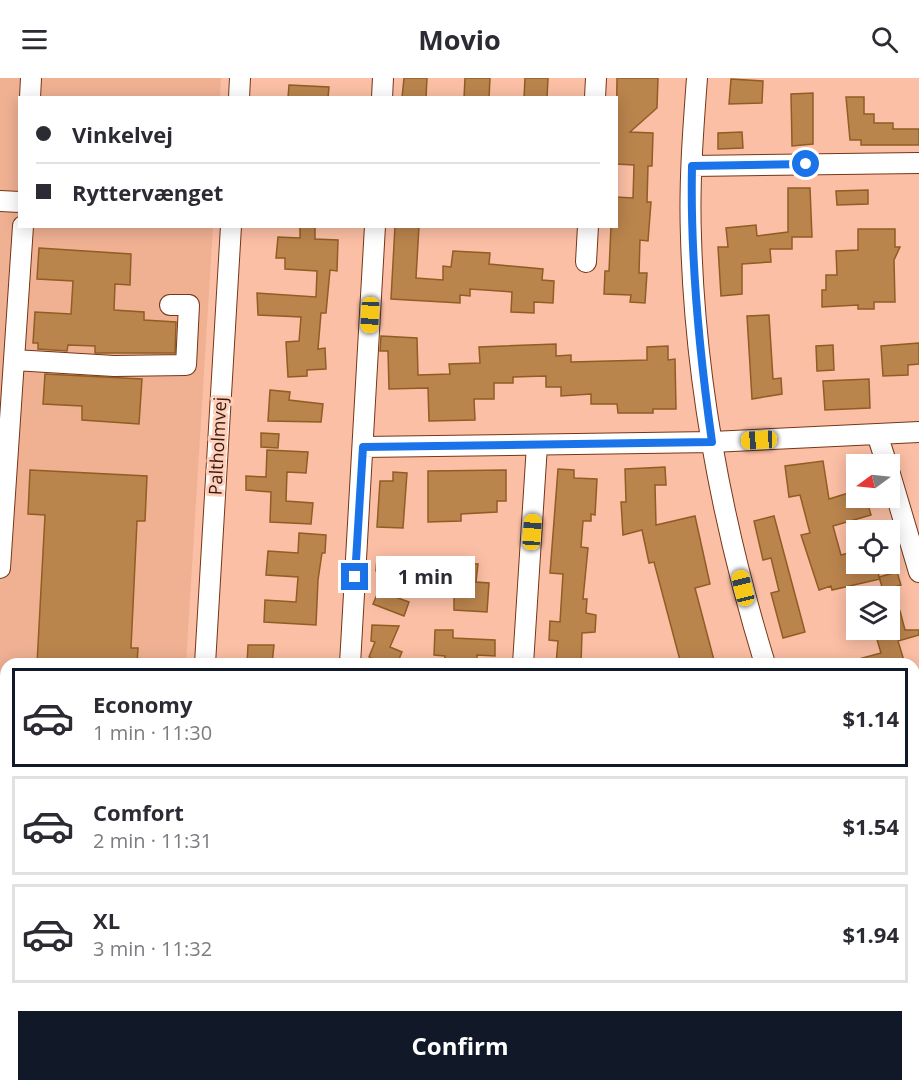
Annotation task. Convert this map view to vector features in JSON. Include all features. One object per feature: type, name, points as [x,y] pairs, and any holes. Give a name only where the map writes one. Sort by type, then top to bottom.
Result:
[{"type":"street","points":[[30,96],[31,78]]},
{"type":"street","points":[[239,96],[240,78]]},
{"type":"street","points":[[382,96],[383,78]]},
{"type":"street","points":[[595,96],[596,78]]},
{"type":"street","points":[[697,78],[691,237],[696,308],[712,442],[732,545],[763,658]]},
{"type":"street","points":[[692,166],[919,162]]},
{"type":"street","points":[[0,201],[18,202]]},
{"type":"street","points":[[0,568],[23,228]]},
{"type":"street","name":"Paltholmvej","points":[[205,658],[231,228]]},
{"type":"street","points":[[350,658],[375,228]]},
{"type":"street","points":[[586,262],[588,228]]},
{"type":"street","points":[[14,360],[114,366],[186,365],[189,305],[170,305]]},
{"type":"street","points":[[363,447],[712,442],[919,432]]},
{"type":"street","points":[[878,434],[884,454]]},
{"type":"street","points":[[523,658],[537,445]]},
{"type":"street","points":[[900,508],[919,572]]},
{"type":"shaded area","points":[[0,78],[221,78],[220,96],[18,96],[18,228],[213,228],[186,658],[0,658]]},
{"type":"building","points":[[404,78],[427,78],[426,96],[402,96]]},
{"type":"building","points":[[465,78],[490,78],[489,96],[464,96]]},
{"type":"building","points":[[525,78],[548,78],[547,96],[524,96]]},
{"type":"building","points":[[617,78],[658,78],[657,108],[630,132],[653,133],[652,166],[648,166],[647,202],[651,202],[648,241],[640,240],[639,273],[647,273],[645,303],[630,302],[631,295],[604,294],[605,271],[609,271],[611,228],[618,228],[618,197],[633,198],[634,165],[618,164]]},
{"type":"building","points":[[731,79],[763,81],[762,103],[729,104]]},
{"type":"building","points":[[289,85],[329,87],[328,96],[288,96]]},
{"type":"building","points":[[813,93],[813,144],[792,146],[791,94]]},
{"type":"building","points":[[846,97],[864,97],[864,114],[874,114],[874,123],[893,123],[893,129],[919,129],[919,145],[861,145],[861,140],[850,140]]},
{"type":"building","points":[[742,132],[743,148],[718,149],[718,133]]},
{"type":"building","points":[[788,188],[810,188],[812,237],[792,237],[792,249],[770,249],[771,262],[742,264],[742,294],[721,296],[718,247],[728,247],[726,228],[756,225],[757,236],[788,232]]},
{"type":"building","points":[[868,190],[868,204],[837,205],[836,191]]},
{"type":"building","points":[[300,228],[315,228],[315,239],[338,240],[337,271],[330,270],[326,313],[321,313],[318,349],[325,348],[326,369],[307,370],[307,376],[288,377],[286,342],[299,341],[301,317],[258,315],[257,293],[316,297],[317,271],[285,269],[285,258],[276,258],[278,237],[300,238]]},
{"type":"building","points":[[395,228],[419,228],[416,278],[443,280],[443,266],[451,267],[453,251],[490,253],[489,264],[543,269],[542,280],[554,281],[553,303],[534,302],[534,313],[511,312],[512,292],[470,289],[470,296],[460,295],[460,303],[391,299]]},
{"type":"building","points":[[858,229],[895,229],[895,247],[900,247],[894,260],[895,302],[874,302],[874,309],[858,309],[858,305],[822,307],[822,290],[826,290],[826,275],[837,275],[836,251],[858,250]]},
{"type":"building","points":[[39,248],[131,254],[130,285],[115,284],[114,310],[144,312],[144,320],[176,322],[175,353],[95,353],[95,346],[68,345],[67,351],[38,349],[38,343],[33,343],[35,312],[71,314],[73,281],[37,279]]},
{"type":"building","points":[[769,315],[773,379],[781,378],[782,394],[752,399],[747,316]]},
{"type":"building","points":[[381,336],[417,338],[418,375],[450,374],[449,364],[480,363],[479,347],[556,344],[556,356],[571,355],[571,362],[647,360],[647,347],[668,346],[668,360],[675,359],[676,409],[653,409],[653,413],[618,413],[617,404],[591,404],[591,394],[561,396],[561,387],[546,387],[546,376],[513,377],[513,383],[494,383],[494,399],[474,399],[475,420],[429,421],[428,388],[389,389],[388,351],[380,351]]},
{"type":"building","points":[[919,343],[919,364],[908,365],[908,375],[883,376],[881,346]]},
{"type":"building","points":[[833,345],[834,370],[817,371],[816,346]]},
{"type":"building","points":[[45,374],[142,379],[139,424],[82,420],[82,406],[43,404]]},
{"type":"building","points":[[869,379],[870,408],[825,410],[823,381]]},
{"type":"building","points":[[270,390],[290,392],[289,400],[323,404],[321,422],[268,421]]},
{"type":"building","points":[[261,433],[279,434],[278,448],[261,447]]},
{"type":"building","points":[[267,450],[308,452],[306,473],[287,472],[286,501],[313,503],[311,524],[270,522],[271,492],[246,490],[246,476],[266,477]]},
{"type":"building","points":[[823,461],[829,499],[846,494],[846,508],[869,508],[871,515],[846,520],[846,522],[833,526],[841,555],[846,554],[846,574],[878,574],[880,579],[832,590],[831,586],[819,590],[801,535],[810,533],[800,495],[789,497],[785,466]]},
{"type":"building","points":[[665,467],[666,485],[655,485],[656,525],[695,516],[710,584],[695,588],[713,658],[679,658],[654,562],[649,563],[642,530],[623,535],[621,502],[626,502],[625,469]]},
{"type":"building","points":[[558,469],[574,470],[574,478],[597,479],[595,515],[591,514],[591,521],[583,521],[581,547],[588,548],[583,599],[587,599],[586,613],[596,615],[595,632],[582,633],[581,658],[557,658],[558,641],[549,640],[550,621],[560,622],[563,574],[550,573]]},
{"type":"building","points":[[30,470],[147,476],[145,521],[137,521],[131,648],[138,648],[137,658],[37,658],[45,515],[28,514]]},
{"type":"building","points":[[506,470],[506,501],[497,501],[497,512],[461,514],[461,521],[428,522],[428,471]]},
{"type":"building","points":[[393,472],[407,473],[403,528],[377,527],[380,481],[393,481]]},
{"type":"building","points":[[774,516],[805,632],[783,638],[771,593],[779,591],[771,558],[763,560],[754,521]]},
{"type":"building","points":[[299,533],[326,535],[325,553],[322,553],[318,580],[316,625],[264,622],[265,600],[296,602],[298,577],[266,575],[268,551],[298,553]]},
{"type":"building","points":[[377,558],[397,563],[392,577],[376,571]]},
{"type":"building","points":[[454,563],[478,564],[476,582],[489,583],[487,612],[454,610]]},
{"type":"building","points":[[898,574],[901,585],[882,586],[879,577]]},
{"type":"building","points":[[385,576],[404,583],[398,598],[409,602],[404,616],[373,604]]},
{"type":"building","points":[[900,611],[905,630],[919,630],[919,635],[898,641],[903,658],[862,658],[881,653],[877,640],[900,640]]},
{"type":"building","points":[[372,625],[399,626],[390,647],[402,652],[400,658],[369,657],[375,642],[371,641]]},
{"type":"building","points":[[435,630],[453,630],[453,638],[495,640],[495,656],[445,658],[445,656],[434,655]]},
{"type":"building","points":[[248,645],[274,645],[273,658],[247,658]]},
{"type":"route","points":[[355,577],[363,447],[712,442],[696,308],[691,237],[692,166],[806,164]]}]
